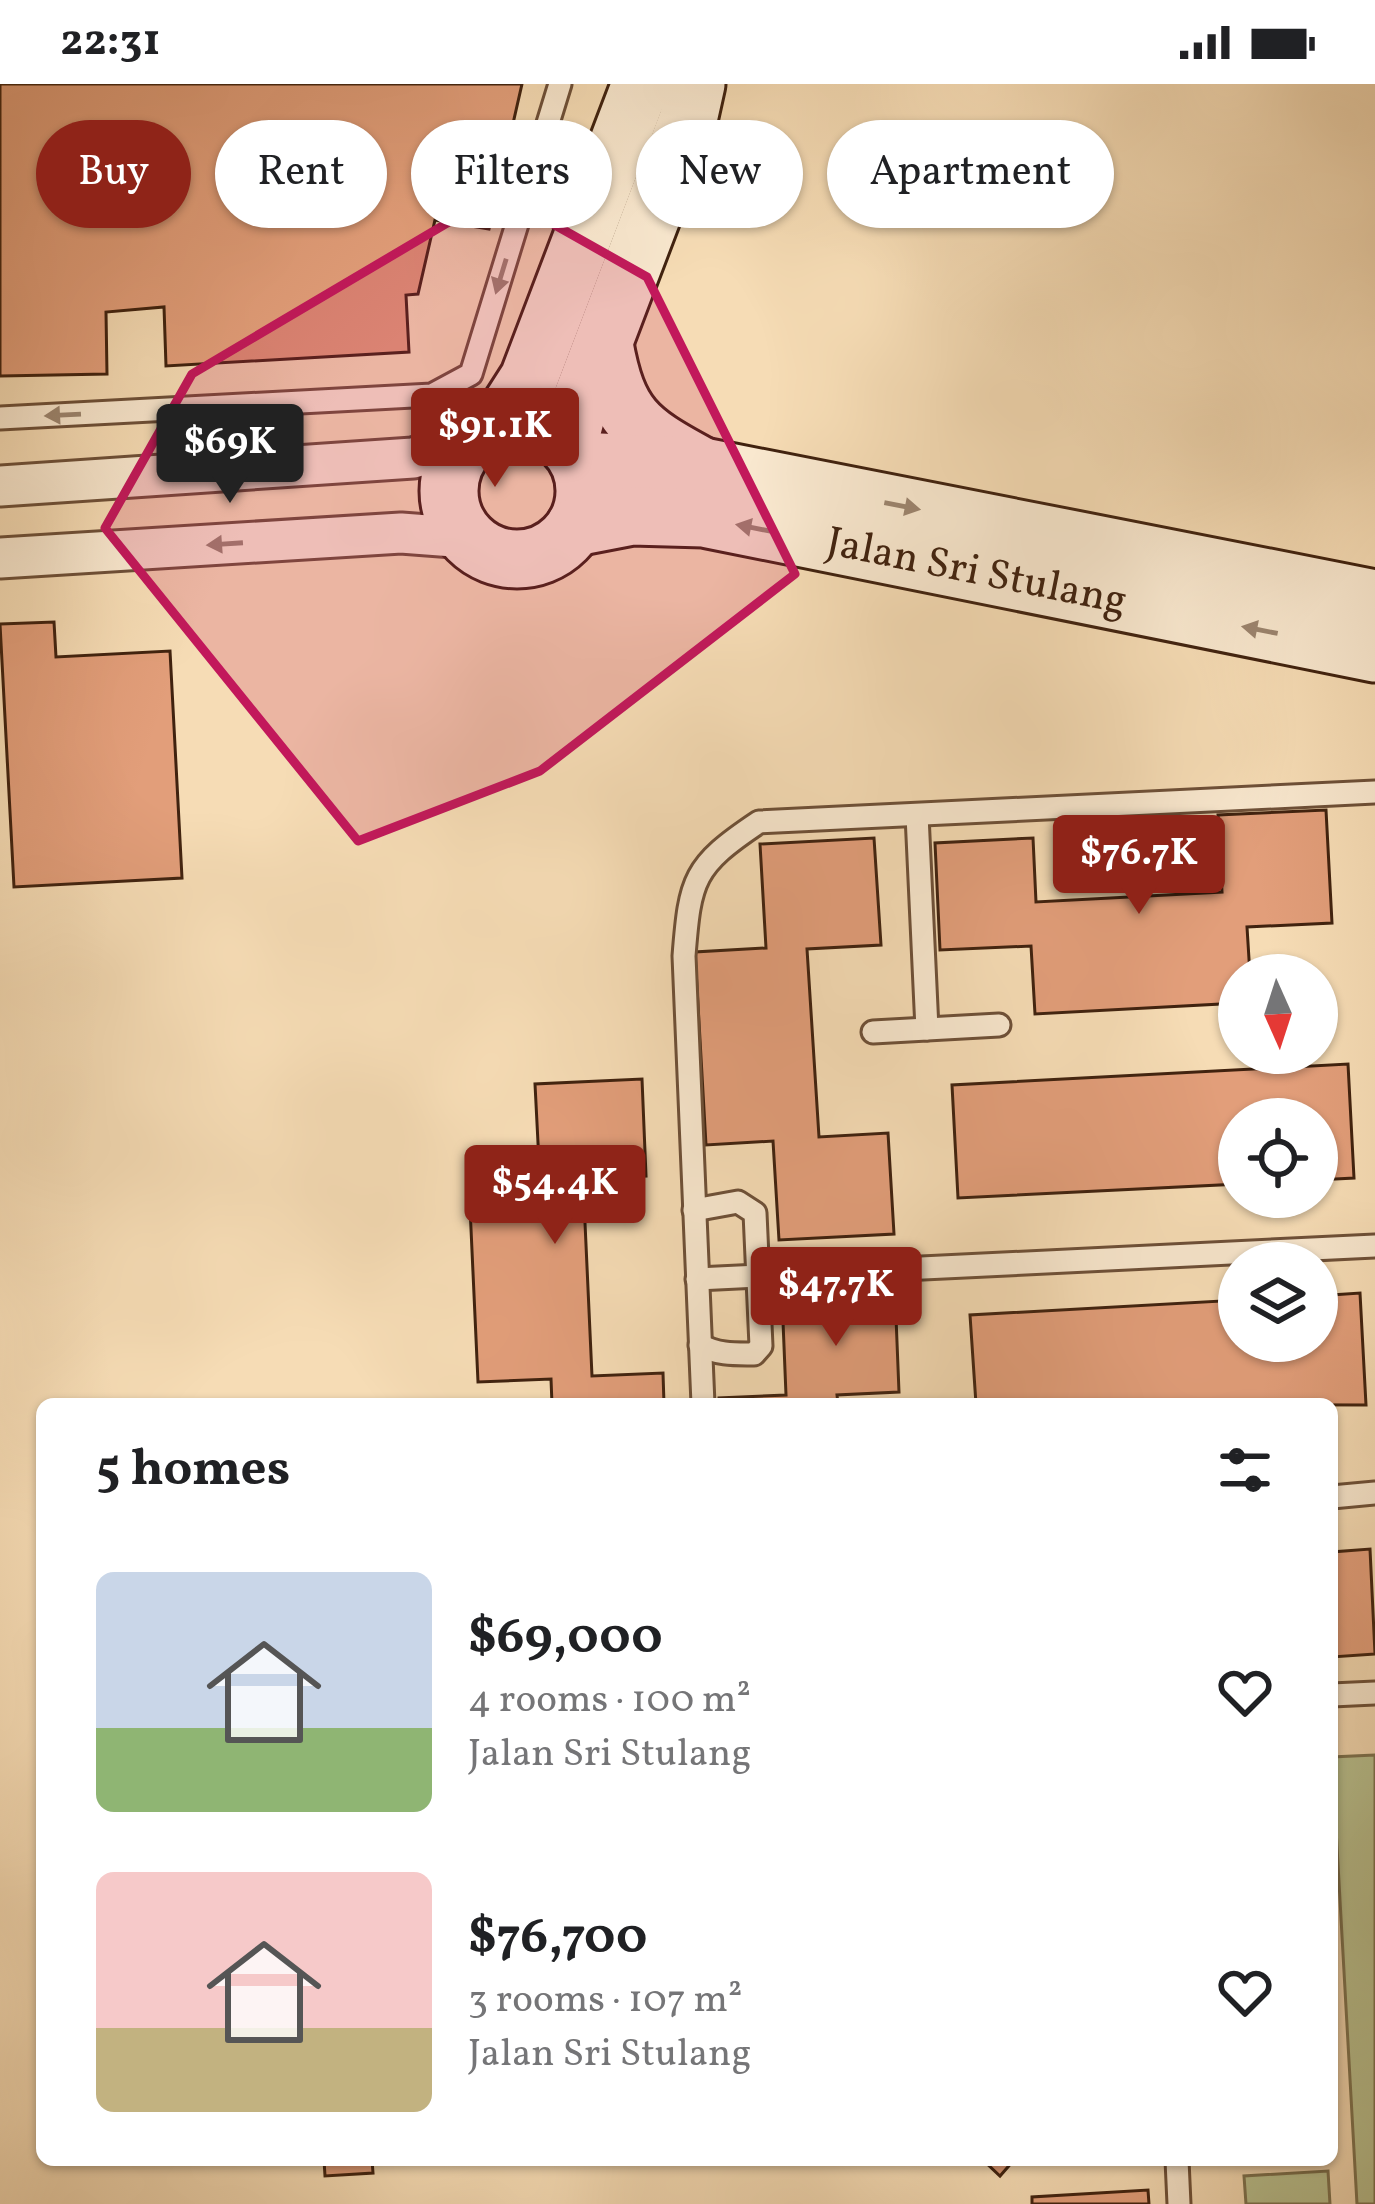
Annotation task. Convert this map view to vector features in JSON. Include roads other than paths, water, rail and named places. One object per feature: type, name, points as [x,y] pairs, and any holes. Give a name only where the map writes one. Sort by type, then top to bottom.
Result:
[{"type":"street","points":[[641,84],[529,378],[484,434],[458,456],[448,490],[457,524],[467,538],[491,554],[520,559],[552,549],[575,526],[585,494],[573,454],[577,412],[688,120],[696,84]]},
{"type":"street","points":[[604,344],[611,385],[624,412],[642,432],[703,467]]},
{"type":"street","points":[[0,487],[413,458],[484,434],[536,426],[573,454]]},
{"type":"street","name":"Jalan Sri Stulang","points":[[573,454],[703,467],[1375,599]]},
{"type":"street","name":"Jalan Sri Stulang","points":[[575,526],[632,516],[704,518],[1375,653]]},
{"type":"street","points":[[0,558],[401,533],[467,538]]},
{"type":"lane","points":[[0,418],[432,395],[471,374],[560,84]]},
{"type":"lane","points":[[703,1398],[683,956],[689,893],[704,866],[725,844],[759,822],[1375,792]]},
{"type":"lane","points":[[917,814],[927,1029]]},
{"type":"lane","points":[[873,1032],[999,1025]]},
{"type":"lane","points":[[694,1210],[738,1202],[755,1213],[758,1275],[760,1346],[754,1354],[713,1352],[700,1345]]},
{"type":"lane","points":[[698,1279],[1375,1246]]},
{"type":"lane","points":[[1338,1496],[1375,1493]]},
{"type":"lane","points":[[1338,1695],[1375,1693]]},
{"type":"lane","points":[[1179,2204],[1182,2166]]}]
